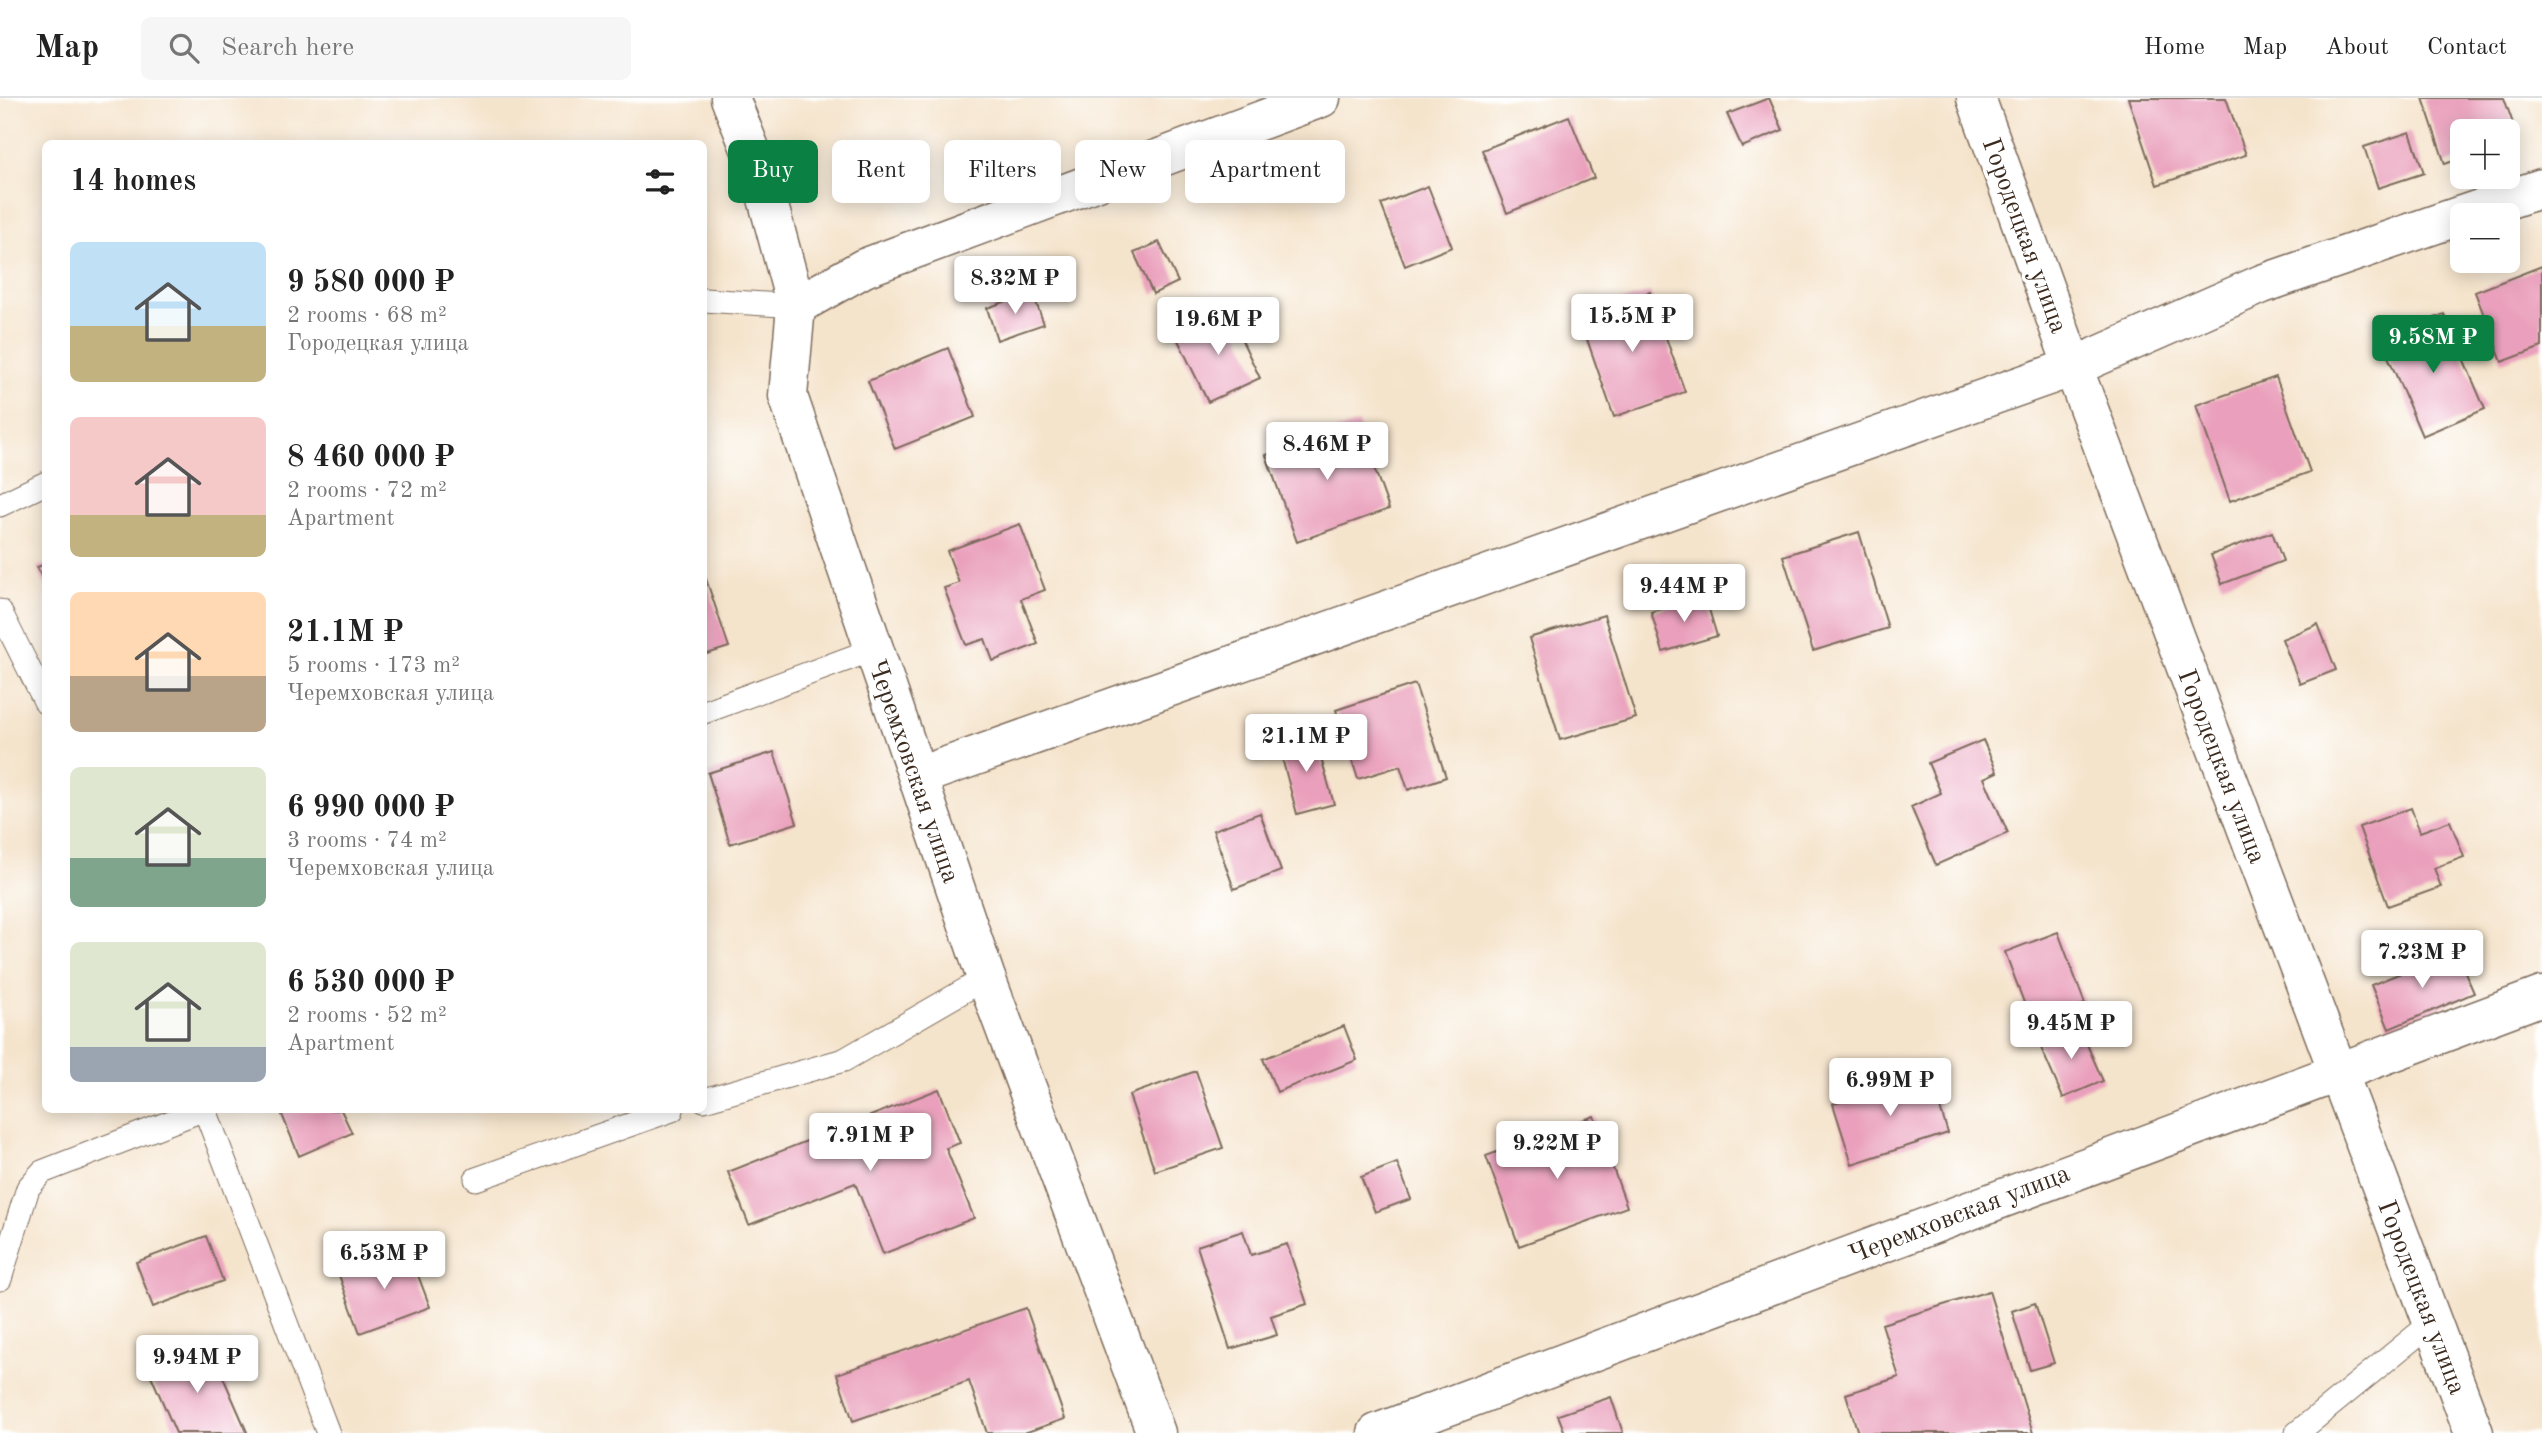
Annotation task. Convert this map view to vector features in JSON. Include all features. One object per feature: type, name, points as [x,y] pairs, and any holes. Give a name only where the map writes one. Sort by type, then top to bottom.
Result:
[{"type":"street","name":"Черемховская улица","points":[[730,98],[761,176],[796,306],[788,396],[872,650],[919,776],[986,978],[1156,1433]]},
{"type":"street","points":[[796,306],[864,268],[1321,98]]},
{"type":"street","name":"Городецкая улица","points":[[1976,98],[2073,367],[2474,1433]]},
{"type":"street","points":[[2498,203],[2542,188]]},
{"type":"street","points":[[919,776],[2073,367],[2262,284],[2450,219]]},
{"type":"street","name":"Черемховская улица","points":[[1377,1433],[2338,1070],[2542,996]]},
{"type":"lane","points":[[707,300],[796,306]]},
{"type":"lane","points":[[0,505],[42,485]]},
{"type":"lane","points":[[0,611],[42,695]]},
{"type":"lane","points":[[707,711],[872,650]]},
{"type":"lane","points":[[707,1099],[844,1060],[986,978]]},
{"type":"lane","points":[[0,1279],[28,1188],[42,1172],[195,1113]]},
{"type":"lane","points":[[204,1113],[328,1433]]},
{"type":"lane","points":[[476,1179],[663,1113]]},
{"type":"lane","points":[[2297,1433],[2434,1321]]},
{"type":"building","points":[[1769,98],[1783,130],[1742,147],[1727,114]]},
{"type":"building","points":[[2128,98],[2226,98],[2246,155],[2157,185]]},
{"type":"building","points":[[2423,98],[2504,98],[2511,119],[2450,119],[2450,162],[2445,164]]},
{"type":"building","points":[[1569,116],[1594,178],[1507,213],[1482,150]]},
{"type":"building","points":[[2410,132],[2424,173],[2378,188],[2364,147]]},
{"type":"building","points":[[1428,186],[1452,247],[1405,266],[1381,204]]},
{"type":"building","points":[[1159,242],[1178,282],[1153,294],[1134,253]]},
{"type":"building","points":[[2542,266],[2542,347],[2502,362],[2475,292]]},
{"type":"building","points":[[1032,292],[1044,324],[997,340],[987,308]]},
{"type":"building","points":[[1650,292],[1685,392],[1614,417],[1579,316]]},
{"type":"building","points":[[1228,311],[1260,378],[1208,402],[1176,336]]},
{"type":"building","points":[[2444,314],[2485,409],[2422,436],[2381,340]]},
{"type":"building","points":[[948,348],[975,417],[895,449],[868,381]]},
{"type":"building","points":[[2276,377],[2310,472],[2230,501],[2196,405]]},
{"type":"building","points":[[1358,423],[1389,509],[1297,542],[1266,455]]},
{"type":"building","points":[[1020,524],[1045,590],[1021,599],[1038,644],[993,661],[985,639],[966,645],[944,588],[959,583],[947,551]]},
{"type":"building","points":[[1859,532],[1888,628],[1813,651],[1783,556]]},
{"type":"building","points":[[2272,532],[2283,561],[2222,584],[2211,555]]},
{"type":"building","points":[[42,565],[42,578],[37,567]]},
{"type":"building","points":[[707,582],[729,647],[707,654]]},
{"type":"building","points":[[1705,596],[1717,636],[1663,652],[1651,612]]},
{"type":"building","points":[[1604,615],[1636,718],[1560,740],[1529,638]]},
{"type":"building","points":[[2318,624],[2336,670],[2300,684],[2282,639]]},
{"type":"building","points":[[1415,684],[1446,777],[1408,790],[1400,766],[1358,779],[1336,710]]},
{"type":"building","points":[[1314,733],[1334,804],[1297,814],[1278,743]]},
{"type":"building","points":[[1983,740],[1997,772],[1984,778],[2008,833],[1936,865],[1911,807],[1941,793],[1928,763]]},
{"type":"building","points":[[774,752],[797,823],[730,844],[708,773]]},
{"type":"building","points":[[2411,808],[2420,832],[2450,821],[2464,857],[2434,868],[2441,887],[2388,906],[2359,827]]},
{"type":"building","points":[[1260,813],[1281,871],[1234,889],[1213,830]]},
{"type":"building","points":[[2058,932],[2085,1004],[2032,1024],[2005,952]]},
{"type":"building","points":[[2456,951],[2474,993],[2389,1029],[2371,985]]},
{"type":"building","points":[[2078,1024],[2103,1081],[2063,1098],[2038,1041]]},
{"type":"building","points":[[1344,1026],[1357,1060],[1277,1092],[1263,1059]]},
{"type":"building","points":[[1196,1071],[1223,1148],[1155,1171],[1129,1095]]},
{"type":"building","points":[[1929,1073],[1948,1133],[1852,1164],[1833,1104]]},
{"type":"building","points":[[939,1089],[960,1143],[946,1148],[974,1218],[883,1254],[855,1183],[749,1225],[728,1172]]},
{"type":"building","points":[[281,1113],[342,1113],[352,1133],[299,1156]]},
{"type":"building","points":[[1594,1116],[1627,1207],[1519,1246],[1486,1156]]},
{"type":"building","points":[[1397,1163],[1411,1199],[1375,1212],[1361,1177]]},
{"type":"building","points":[[1243,1231],[1251,1255],[1287,1244],[1307,1304],[1271,1316],[1277,1335],[1230,1349],[1197,1246]]},
{"type":"building","points":[[206,1236],[223,1281],[153,1307],[136,1262]]},
{"type":"building","points":[[408,1249],[430,1307],[360,1333],[339,1275]]},
{"type":"building","points":[[1989,1291],[2033,1433],[1858,1433],[1846,1394],[1899,1377],[1882,1324]]},
{"type":"building","points":[[2035,1303],[2054,1363],[2030,1370],[2012,1311]]},
{"type":"building","points":[[1026,1308],[1065,1419],[1024,1433],[987,1433],[969,1381],[853,1421],[837,1374]]},
{"type":"building","points":[[209,1345],[247,1432],[245,1433],[176,1433],[149,1371]]},
{"type":"building","points":[[1611,1397],[1623,1433],[1565,1433],[1558,1415]]}]
